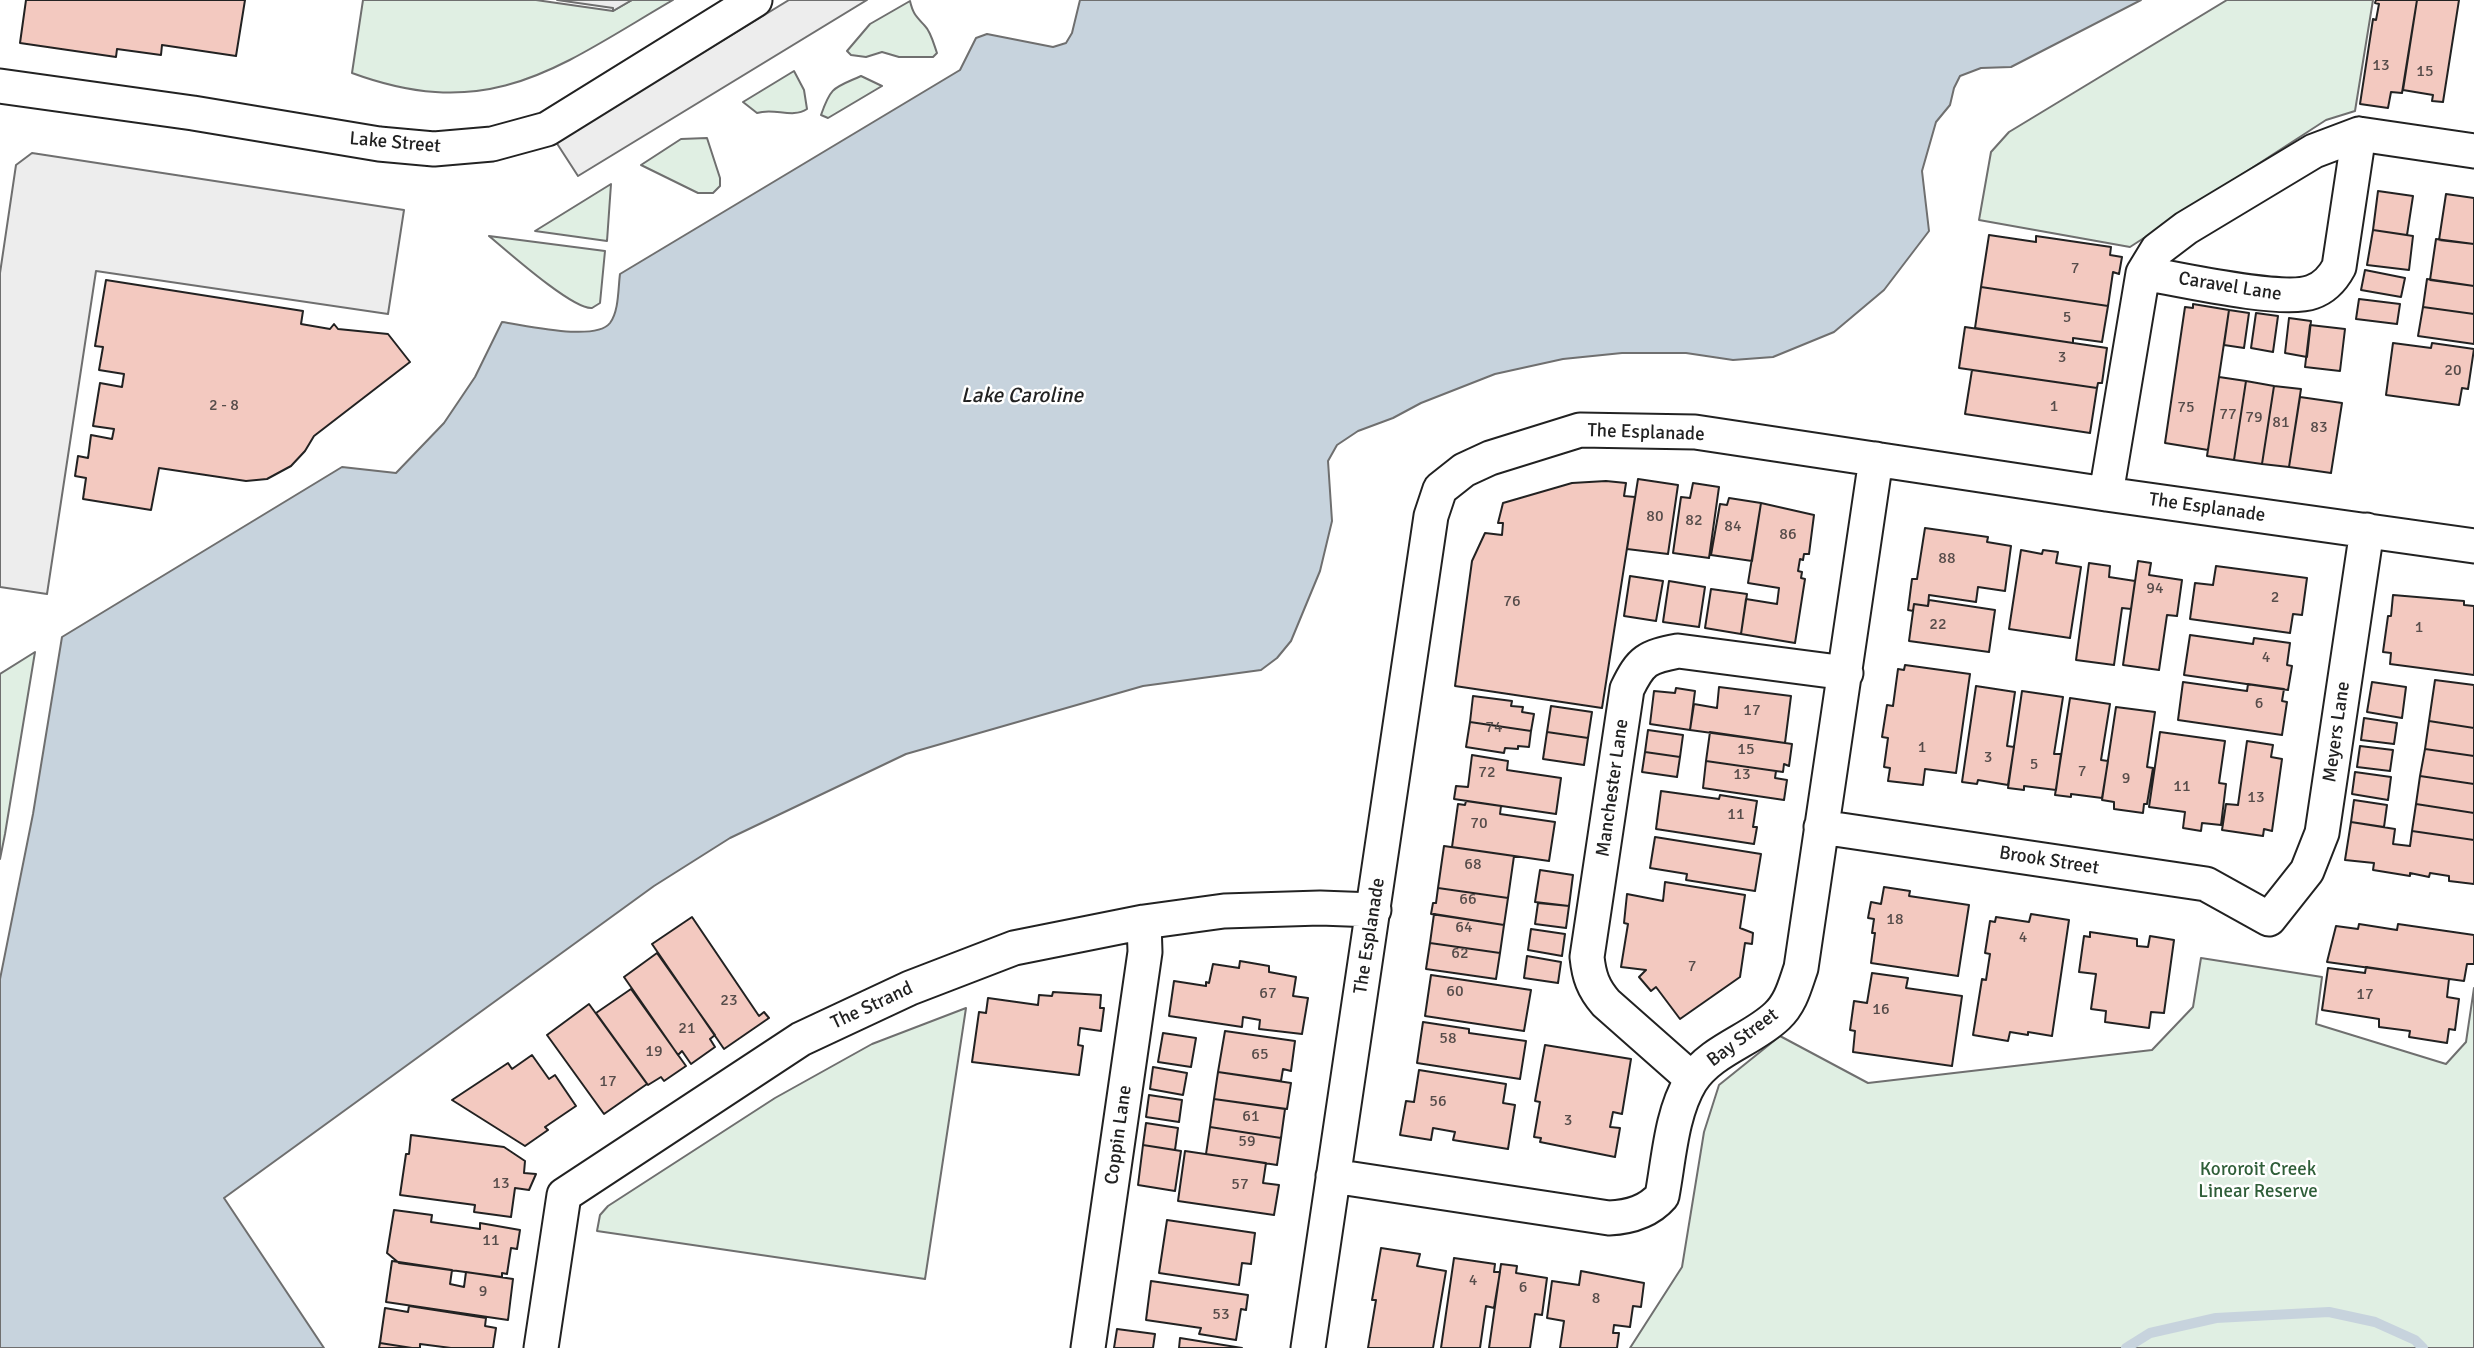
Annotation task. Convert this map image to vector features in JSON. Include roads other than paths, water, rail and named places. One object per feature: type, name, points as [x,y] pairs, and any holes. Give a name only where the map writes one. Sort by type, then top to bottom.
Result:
[{"type":"street","name":"Lake Street","points":[[0,86],[193,113],[379,144],[434,149],[492,144],[547,129],[755,0]]},
{"type":"street","name":"Caravel Lane","points":[[2143,273],[2287,296],[2312,292],[2333,279],[2339,267],[2359,134]]},
{"type":"street","name":"Caravel Lane","points":[[2106,494],[2143,273],[2157,250],[2186,228],[2314,151],[2359,134],[2474,151]]},
{"type":"street","name":"The Esplanade","points":[[1308,1348],[1431,516],[1440,489],[1464,470],[1490,458],[1580,430],[1695,432],[2474,546]]},
{"type":"street","name":"Bay Street","points":[[1333,1177],[1609,1218],[1630,1216],[1654,1205],[1662,1196],[1680,1102],[1692,1080],[1706,1065],[1777,1016],[1791,997],[1801,968],[1876,458]]},
{"type":"street","name":"Meyers Lane","points":[[2269,919],[2307,871],[2322,833],[2367,530]]},
{"type":"street","name":"Manchester Lane","points":[[1692,1080],[1606,1003],[1594,988],[1589,973],[1587,957],[1627,689],[1636,670],[1652,656],[1678,651],[1846,673]]},
{"type":"street","name":"Brook Street","points":[[1821,827],[2206,884],[2269,919]]},
{"type":"street","name":"The Strand","points":[[541,1348],[564,1195],[789,1046],[813,1033],[910,988],[1014,948],[1144,922],[1224,911],[1320,908],[1374,910]]},
{"type":"street","name":"Coppin Lane","points":[[1088,1348],[1145,952],[1144,922]]},
{"type":"water","name":"Lake Caroline","points":[[1080,0],[2141,0],[2011,67],[1981,68],[1960,76],[1950,105],[1936,122],[1922,171],[1929,231],[1884,290],[1834,332],[1773,357],[1733,360],[1686,353],[1622,353],[1563,359],[1495,374],[1358,431],[1337,445],[1328,461],[1332,521],[1320,571],[1291,641],[1277,658],[1261,670],[1143,686],[906,754],[730,838],[654,886],[224,1198],[324,1348],[0,1348],[0,979],[33,814],[62,637],[342,467],[396,473],[444,423],[475,377],[502,322],[575,332],[602,329],[610,323],[615,312],[620,274],[960,70],[976,38],[987,34],[1053,47],[1066,43],[1072,33]]},
{"type":"waterway","points":[[2126,1348],[2150,1333],[2216,1318],[2329,1312],[2375,1322],[2415,1340],[2423,1348]]},
{"type":"park label","name":"Kororoit Creek Linear Reserve","points":[[2258,1181]]}]
